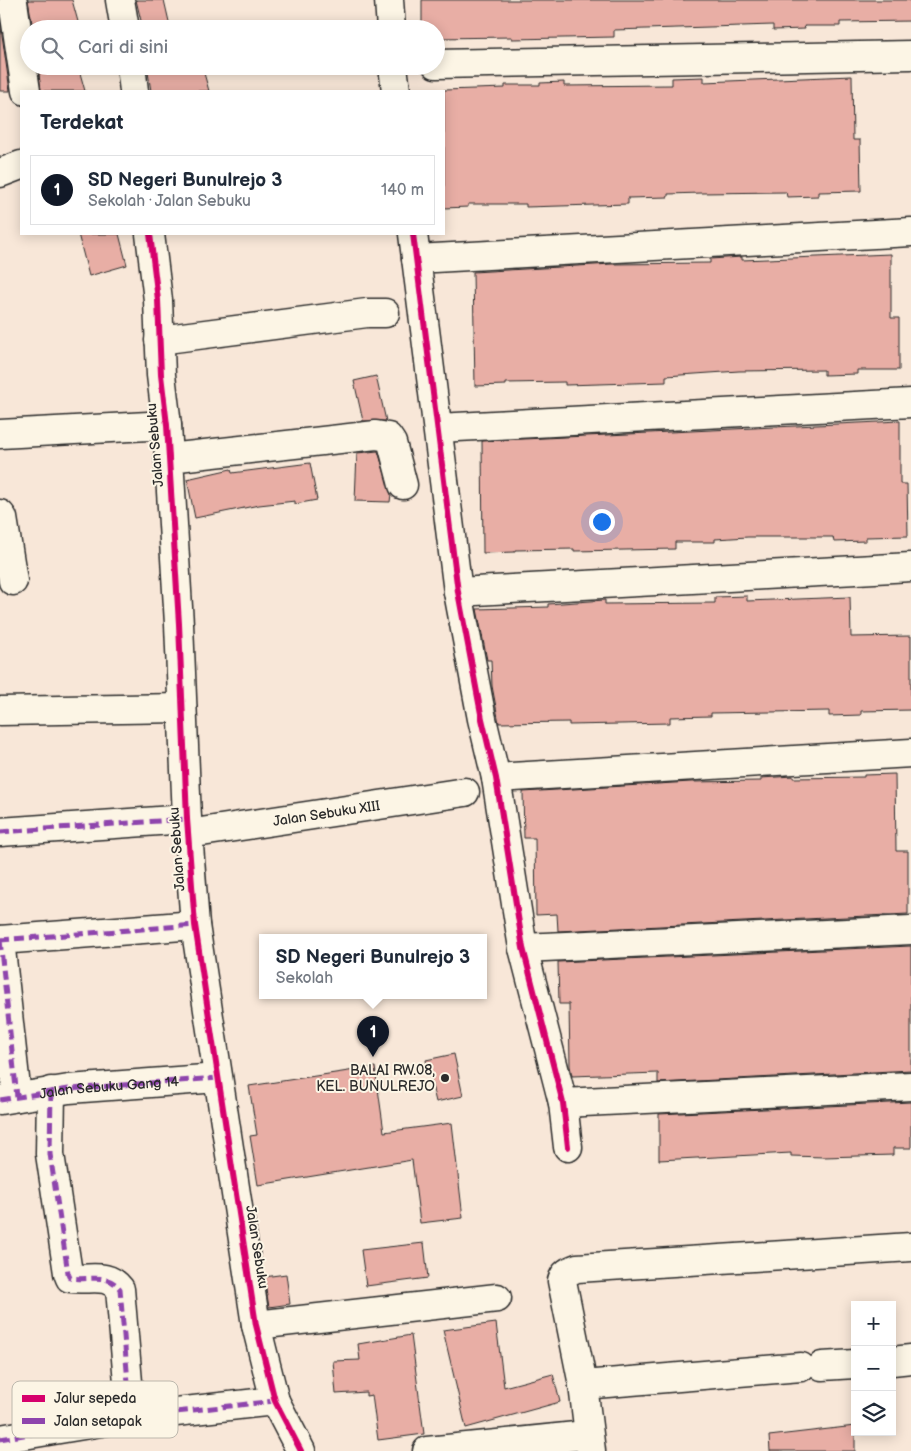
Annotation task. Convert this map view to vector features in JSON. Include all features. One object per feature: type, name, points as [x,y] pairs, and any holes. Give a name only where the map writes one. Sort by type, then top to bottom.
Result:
[{"type":"street","points":[[120,0],[123,20]]},
{"type":"street","points":[[390,0],[391,20]]},
{"type":"street","points":[[14,2],[20,46]]},
{"type":"street","points":[[445,64],[911,55]]},
{"type":"street","points":[[24,75],[26,90]]},
{"type":"street","points":[[132,75],[134,90]]},
{"type":"street","points":[[394,75],[396,90]]},
{"type":"street","points":[[0,173],[20,165]]},
{"type":"street","points":[[568,1147],[562,1103],[523,948],[496,778],[482,720],[458,592],[415,246],[911,232]]},
{"type":"street","name":"Jalan Sebuku","points":[[150,235],[158,300],[159,340],[167,425],[194,925],[256,1325],[275,1401],[301,1451]]},
{"type":"street","points":[[159,340],[367,313],[385,313]]},
{"type":"street","points":[[438,428],[911,403]]},
{"type":"street","points":[[0,434],[167,425]]},
{"type":"street","points":[[169,458],[376,435],[388,437],[392,443],[403,485]]},
{"type":"street","points":[[0,514],[3,518],[13,581]]},
{"type":"street","points":[[458,592],[911,568]]},
{"type":"street","points":[[0,711],[182,708]]},
{"type":"street","points":[[496,778],[911,753]]},
{"type":"street","name":"Jalan Sebuku XIII","points":[[0,832],[188,827],[465,792]]},
{"type":"street","points":[[8,1098],[0,940],[194,925]]},
{"type":"street","points":[[523,948],[911,930]]},
{"type":"street","name":"Jalan Sebuku Gang 14","points":[[8,1098],[51,1091],[218,1078]]},
{"type":"street","points":[[562,1103],[911,1086]]},
{"type":"street","points":[[51,1091],[50,1154],[68,1273],[70,1278],[76,1279],[107,1278],[114,1280],[120,1289],[128,1381]]},
{"type":"street","points":[[427,1451],[588,1443],[583,1385],[562,1281],[563,1275],[577,1268],[911,1247]]},
{"type":"street","points":[[256,1325],[497,1298]]},
{"type":"street","points":[[896,1361],[911,1359]]},
{"type":"street","points":[[583,1385],[851,1364]]},
{"type":"street","points":[[178,1412],[275,1401]]},
{"type":"building","points":[[28,0],[72,0],[78,20],[31,20]]},
{"type":"building","points":[[136,0],[164,0],[169,20],[141,20]]},
{"type":"building","points":[[422,0],[911,0],[911,21],[840,22],[840,26],[804,26],[805,29],[773,30],[773,25],[614,30],[614,37],[445,38],[445,20],[422,20]]},
{"type":"building","points":[[0,21],[10,91],[0,91]]},
{"type":"building","points":[[39,75],[81,75],[85,90],[41,90]]},
{"type":"building","points":[[148,75],[205,75],[209,90],[151,90]]},
{"type":"building","points":[[852,76],[853,140],[860,140],[861,191],[818,192],[818,196],[787,197],[786,192],[668,194],[668,197],[628,198],[628,204],[526,207],[526,204],[468,204],[468,207],[445,208],[444,90],[505,88],[505,85],[540,85],[540,83],[564,82],[564,86],[672,85],[672,78],[704,77],[704,82]]},
{"type":"building","points":[[78,235],[119,235],[127,265],[89,276]]},
{"type":"building","points":[[891,254],[891,318],[899,318],[899,370],[857,370],[857,374],[824,375],[824,370],[739,371],[666,376],[666,382],[565,385],[565,382],[506,383],[506,385],[475,386],[473,272],[612,264],[710,263],[710,259],[742,257],[742,260]]},
{"type":"building","points":[[376,376],[386,421],[363,421],[354,381]]},
{"type":"building","points":[[900,421],[900,484],[907,484],[908,536],[866,537],[866,541],[834,542],[833,537],[748,537],[715,539],[715,542],[675,542],[675,549],[515,550],[515,552],[483,553],[482,441]]},
{"type":"building","points":[[378,451],[391,494],[390,502],[355,501],[357,453]]},
{"type":"building","points":[[310,463],[317,500],[295,504],[295,501],[259,505],[195,518],[187,479],[231,469],[232,473]]},
{"type":"building","points":[[747,596],[747,601],[850,597],[851,637],[911,636],[911,710],[861,711],[861,715],[829,716],[829,711],[711,713],[711,716],[670,717],[670,723],[569,725],[569,722],[499,723],[492,686],[491,660],[487,660],[477,609],[548,607],[548,604],[605,600],[605,604],[715,603],[715,597]]},
{"type":"building","points":[[895,774],[896,851],[908,851],[908,914],[558,931],[557,914],[536,915],[535,838],[524,838],[523,792],[691,782],[761,781],[761,778],[793,776],[793,778],[864,777],[864,775]]},
{"type":"building","points":[[911,946],[911,1070],[658,1083],[658,1073],[572,1076],[570,1066],[569,1004],[559,1004],[558,962]]},
{"type":"building","name":"BALAI RW.08, KEL. BUNULREJO","points":[[454,1054],[463,1096],[436,1102],[426,1060]]},
{"type":"building","points":[[375,1067],[384,1132],[452,1123],[463,1218],[420,1223],[412,1160],[258,1185],[250,1136],[257,1135],[249,1086]]},
{"type":"building","points":[[911,1102],[911,1148],[893,1148],[893,1155],[824,1157],[791,1156],[791,1153],[659,1160],[659,1114]]},
{"type":"building","points":[[424,1243],[428,1278],[366,1286],[361,1250]]},
{"type":"building","points":[[286,1274],[290,1304],[269,1307],[264,1277]]},
{"type":"building","points":[[496,1323],[504,1387],[553,1374],[560,1402],[466,1428],[443,1330]]},
{"type":"building","points":[[411,1335],[424,1434],[378,1440],[372,1395],[366,1396],[366,1392],[336,1394],[333,1361],[360,1360],[358,1344]]},
{"type":"building","points":[[851,1426],[851,1436],[855,1436],[855,1451],[770,1451],[769,1436]]},
{"type":"marked path","points":[[0,832],[187,819]]},
{"type":"marked path","points":[[0,940],[195,925]]},
{"type":"marked path","points":[[0,940],[17,1097]]},
{"type":"marked path","points":[[0,1100],[69,1089],[218,1078]]},
{"type":"marked path","points":[[51,1091],[50,1154],[68,1273],[70,1278],[103,1279],[115,1284],[120,1289],[128,1381]]},
{"type":"marked path","points":[[178,1412],[275,1401]]},
{"type":"marked path","points":[[0,1439],[12,1437]]},
{"type":"cycle path","points":[[150,235],[158,300],[161,375],[167,425],[179,624],[187,819],[195,925],[256,1325],[275,1401],[301,1451]]},
{"type":"cycle path","points":[[413,235],[458,592],[482,719],[496,778],[523,948],[563,1103],[568,1147]]},
{"type":"place","name":"SD Negeri Bunulrejo 3","points":[[373,1057]]},
{"type":"place","name":"BALAI RW.08, KEL. BUNULREJO","points":[[445,1078]]}]
